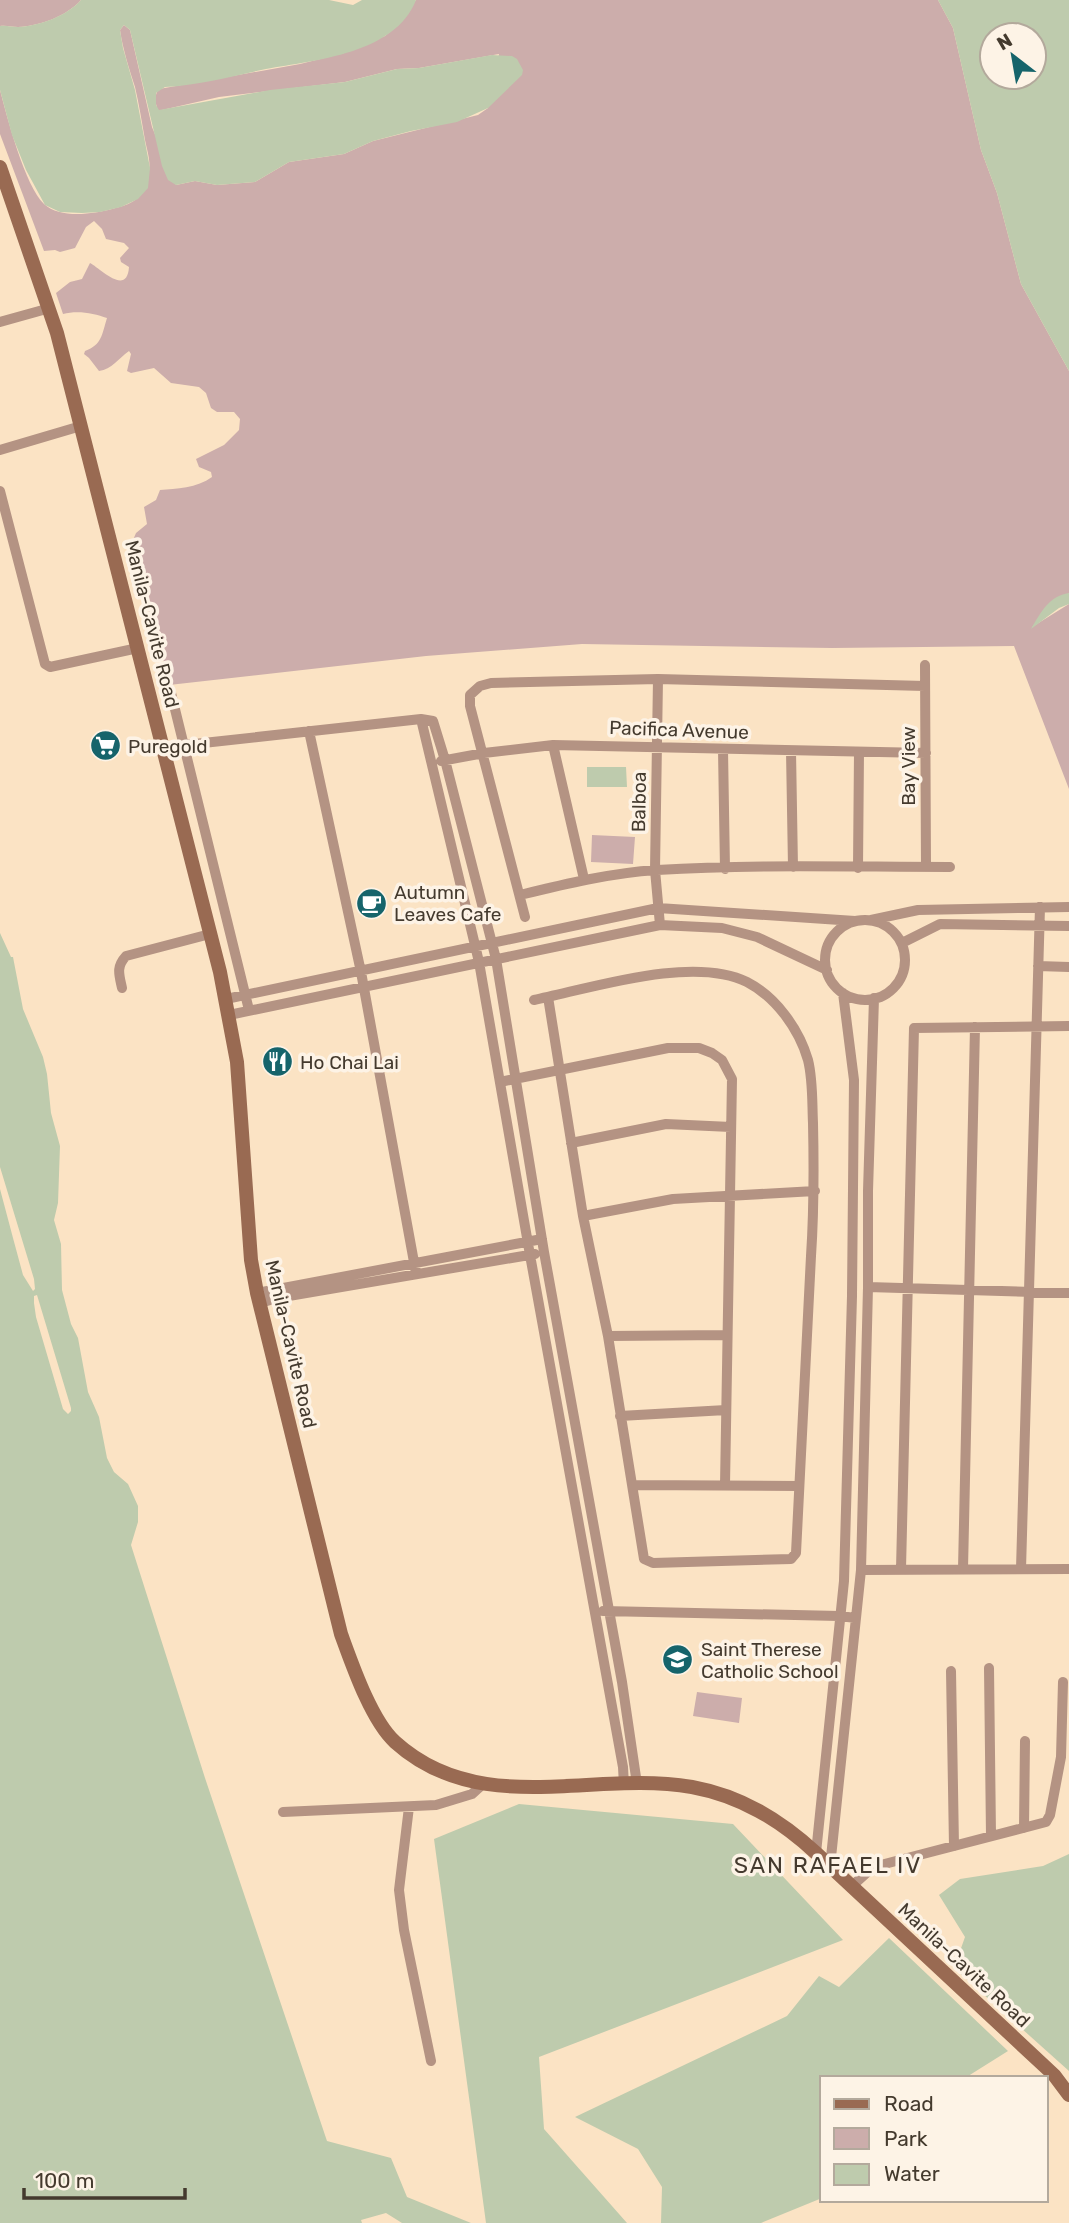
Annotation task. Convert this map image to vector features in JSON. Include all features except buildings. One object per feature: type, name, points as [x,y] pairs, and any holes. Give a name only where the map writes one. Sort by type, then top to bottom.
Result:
[{"type":"main road","name":"Manila-Cavite Road","points":[[0,167],[50,307],[226,999],[237,1062],[251,1260],[341,1634],[357,1679],[394,1741],[430,1765],[453,1775],[484,1784],[527,1789],[631,1785],[693,1787],[737,1800],[777,1820],[852,1886],[1054,2075],[1069,2095]]},
{"type":"street","points":[[0,322],[50,307]]},
{"type":"street","points":[[0,450],[81,426]]},
{"type":"street","points":[[0,491],[45,664],[50,667],[138,648]]},
{"type":"street","name":"Bay View","points":[[925,665],[926,867]]},
{"type":"street","points":[[525,917],[470,706],[471,695],[480,687],[491,683],[658,679],[925,686]]},
{"type":"street","name":"Balboa","points":[[658,679],[655,870],[660,925]]},
{"type":"street","points":[[172,693],[249,1010]]},
{"type":"street","points":[[163,750],[185,745],[309,731],[421,719],[433,721],[496,959],[544,1252],[609,1611],[631,1785]]},
{"type":"street","points":[[421,719],[480,962],[527,1241],[595,1611],[631,1785]]},
{"type":"street","points":[[309,731],[361,972],[416,1273]]},
{"type":"street","points":[[553,745],[584,879]]},
{"type":"street","name":"Pacifica Avenue","points":[[433,763],[484,753],[553,745],[926,753]]},
{"type":"street","points":[[723,750],[725,869]]},
{"type":"street","points":[[791,751],[793,867]]},
{"type":"street","points":[[858,868],[859,752]]},
{"type":"street","points":[[520,895],[584,879],[655,870],[950,867]]},
{"type":"street","points":[[1021,1569],[1040,907]]},
{"type":"street","points":[[226,999],[657,908],[855,921],[918,910],[1069,907]]},
{"type":"street","points":[[855,921],[834,935],[825,958],[827,970],[836,987],[843,993],[863,999],[885,994],[901,977],[905,954],[902,943],[894,932],[883,924],[870,920]]},
{"type":"street","points":[[902,943],[940,924],[1069,926]]},
{"type":"street","points":[[229,1015],[660,925],[722,928],[757,937],[827,970]]},
{"type":"street","points":[[122,988],[118,970],[119,964],[126,956],[210,934]]},
{"type":"street","points":[[1038,966],[1069,967]]},
{"type":"street","points":[[534,1000],[548,997],[669,972],[697,970],[723,974],[747,982],[766,995],[785,1015],[807,1059],[811,1082],[815,1191],[796,1553],[791,1559],[653,1563],[644,1559],[608,1336],[583,1216],[558,1070],[548,997]]},
{"type":"street","points":[[816,1853],[844,1581],[853,1080],[843,993]]},
{"type":"street","points":[[830,1867],[860,1570],[874,998]]},
{"type":"street","points":[[901,1569],[914,1028],[1069,1026]]},
{"type":"street","points":[[963,1569],[975,1027]]},
{"type":"street","points":[[500,1082],[668,1048],[699,1048],[722,1059],[732,1079],[725,1485]]},
{"type":"street","points":[[571,1143],[666,1124],[732,1127]]},
{"type":"street","points":[[583,1216],[673,1199],[731,1198],[815,1191]]},
{"type":"street","points":[[853,1191],[868,1191]]},
{"type":"street","points":[[259,1298],[414,1261],[542,1238]]},
{"type":"street","points":[[259,1298],[544,1252]]},
{"type":"street","points":[[868,1287],[1069,1293]]},
{"type":"street","points":[[608,1336],[727,1335]]},
{"type":"street","points":[[620,1416],[726,1410]]},
{"type":"street","points":[[632,1485],[799,1486]]},
{"type":"street","points":[[860,1570],[1069,1569]]},
{"type":"street","points":[[595,1611],[856,1618]]},
{"type":"street","points":[[989,1668],[991,1836]]},
{"type":"street","points":[[951,1671],[954,1846]]},
{"type":"street","points":[[852,1886],[873,1867],[1043,1823],[1051,1815],[1061,1757],[1063,1682]]},
{"type":"street","points":[[1024,1828],[1025,1741]]},
{"type":"street","points":[[283,1812],[436,1805],[471,1794],[484,1784]]},
{"type":"street","points":[[409,1807],[399,1890],[404,1930],[431,2061]]},
{"type":"green space","points":[[0,0],[81,0],[52,19],[18,27],[0,26]]},
{"type":"green space","points":[[416,0],[938,0],[953,28],[981,150],[997,193],[1021,284],[1069,371],[1069,593],[1032,627],[1069,604],[1069,789],[1014,646],[832,648],[582,644],[426,656],[169,685],[154,621],[146,606],[135,571],[133,540],[136,533],[147,524],[144,507],[156,500],[160,490],[193,486],[212,477],[211,472],[199,467],[196,459],[224,445],[239,430],[240,419],[234,412],[217,412],[211,408],[206,393],[199,387],[171,383],[154,368],[131,373],[127,371],[131,354],[129,351],[111,366],[99,371],[84,354],[98,342],[107,318],[74,312],[63,314],[56,293],[70,282],[82,279],[90,263],[113,278],[123,280],[129,267],[121,262],[120,258],[129,248],[124,243],[106,239],[102,229],[94,221],[86,227],[75,248],[60,252],[44,251],[0,134],[0,90],[24,167],[44,204],[59,212],[86,214],[121,207],[133,201],[145,187],[150,164],[136,93],[121,37],[120,30],[124,25],[130,30],[152,127],[176,185],[195,181],[217,185],[255,182],[289,162],[344,154],[373,141],[478,115],[488,108],[499,54],[419,68],[397,69],[345,82],[219,97],[162,110],[158,110],[156,102],[159,89],[300,64],[344,53],[385,36],[397,26]]},
{"type":"green space","points":[[592,835],[635,837],[633,864],[591,862]]},
{"type":"green space","points":[[697,1692],[742,1698],[739,1723],[693,1716]]},
{"type":"water","points":[[81,0],[329,0],[353,5],[362,0],[416,0],[406,18],[391,32],[372,43],[329,57],[165,87],[156,93],[159,110],[270,90],[345,82],[397,69],[419,68],[492,55],[512,56],[523,70],[522,75],[488,108],[457,122],[373,141],[344,154],[289,162],[255,182],[217,185],[195,181],[176,185],[168,180],[162,166],[130,30],[124,25],[120,30],[123,48],[135,90],[150,168],[148,188],[138,199],[121,207],[100,212],[60,212],[45,205],[26,170],[12,135],[0,90],[0,26],[35,25],[68,11]]},
{"type":"water","points":[[938,0],[1069,0],[1069,371],[1021,284],[997,193],[981,150],[953,28]]},
{"type":"water","points":[[1069,593],[1069,604],[1059,608],[1031,629],[1051,601]]},
{"type":"water","points":[[587,767],[626,767],[627,787],[587,787]]},
{"type":"water","points":[[0,933],[13,957],[23,1009],[43,1057],[47,1074],[51,1113],[60,1146],[58,1203],[54,1220],[61,1244],[62,1290],[71,1324],[78,1338],[88,1392],[99,1417],[107,1458],[114,1472],[128,1484],[138,1506],[138,1522],[131,1545],[205,1778],[327,2141],[391,2158],[407,2197],[471,2223],[402,2223],[386,2213],[361,2220],[362,2223],[0,2223]]},
{"type":"water","points":[[519,1804],[733,1824],[843,1940],[539,2057],[544,2129],[627,2223],[486,2223],[434,1839]]},
{"type":"water","points":[[1069,1854],[1069,2071],[954,1968],[965,1937],[939,1895],[960,1879],[1043,1866]]},
{"type":"water","points":[[889,1938],[1008,2051],[968,2076],[820,2076],[820,2199],[761,2223],[661,2223],[662,2187],[638,2149],[575,2117],[787,2016],[819,1976],[839,1987]]},
{"type":"pier","points":[[0,1167],[34,1279],[33,1291],[23,1275],[13,1238],[0,1189]]},
{"type":"pier","points":[[37,1295],[71,1408],[68,1414],[63,1409],[36,1317],[34,1296]]},
{"type":"place","name":"Puregold","points":[[105,746]]},
{"type":"place","name":"Autumn Leaves Cafe","points":[[371,903]]},
{"type":"place","name":"Ho Chai Lai","points":[[277,1062]]},
{"type":"place","name":"Saint Therese Catholic School","points":[[678,1660]]},
{"type":"district","name":"SAN RAFAEL IV","points":[[828,1865]]}]
